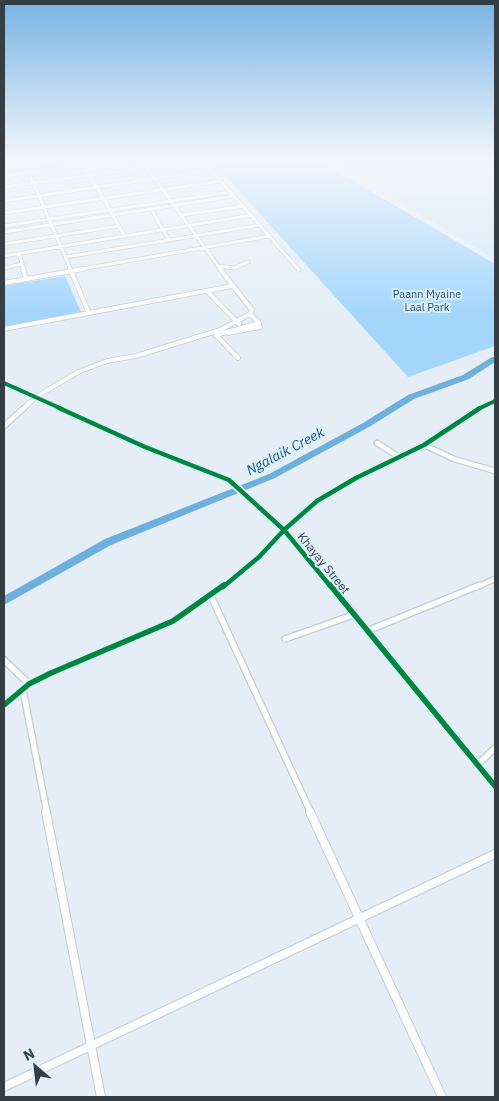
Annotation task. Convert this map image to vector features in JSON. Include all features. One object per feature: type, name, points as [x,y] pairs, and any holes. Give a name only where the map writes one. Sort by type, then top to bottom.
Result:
[{"type":"street","points":[[46,212],[89,313]]},
{"type":"street","points":[[4,226],[94,212]]},
{"type":"street","points":[[4,232],[125,212]]},
{"type":"street","points":[[153,212],[169,240]]},
{"type":"street","points":[[180,212],[232,286],[252,307],[250,314],[216,336],[238,358]]},
{"type":"street","points":[[182,215],[200,212]]},
{"type":"street","points":[[250,212],[299,270]]},
{"type":"street","points":[[112,214],[124,235]]},
{"type":"street","points":[[4,256],[252,215]]},
{"type":"street","points":[[66,257],[260,225]]},
{"type":"street","points":[[4,244],[119,226]]},
{"type":"street","points":[[4,283],[270,236]]},
{"type":"street","points":[[19,253],[26,279]]},
{"type":"street","points":[[218,266],[234,268],[248,262]]},
{"type":"street","points":[[4,268],[22,264]]},
{"type":"street","points":[[4,329],[232,286]]},
{"type":"street","points":[[207,291],[238,321],[242,329]]},
{"type":"street","points":[[4,426],[36,397],[69,376],[107,361],[136,356],[221,331],[259,328],[259,323],[250,314]]},
{"type":"street","name":"Khayay Street","points":[[4,383],[145,447],[229,480],[284,530],[495,786]]},
{"type":"street","points":[[4,705],[26,687],[51,673],[157,630],[211,596],[259,557],[284,530],[317,501],[356,478],[424,445],[481,407],[495,401]]},
{"type":"street","points":[[378,443],[398,457]]},
{"type":"street","points":[[424,445],[454,459],[495,471]]},
{"type":"street","points":[[367,631],[495,579]]},
{"type":"street","points":[[211,596],[442,1097]]},
{"type":"street","points":[[285,639],[353,615]]},
{"type":"street","points":[[4,660],[26,687],[101,1097]]},
{"type":"street","points":[[477,764],[495,748]]},
{"type":"street","points":[[4,1087],[495,854]]},
{"type":"shaded area","points":[[417,212],[495,212],[495,259]]},
{"type":"green space","name":"Paann Myaine Laal Park","points":[[259,212],[407,212],[495,264],[495,346],[408,377]]},
{"type":"green space","points":[[65,276],[81,312],[4,327],[4,286]]},
{"type":"waterway","name":"Ngalaik Creek","points":[[4,601],[108,542],[272,476],[366,425],[411,397],[466,377],[495,359]]},
{"type":"cycle path","points":[[4,383],[145,447],[229,480],[284,530],[495,786]]},
{"type":"cycle path","points":[[4,705],[29,684],[51,673],[173,621],[211,596],[259,557],[284,530],[317,501],[356,478],[424,445],[481,407],[495,401]]}]
